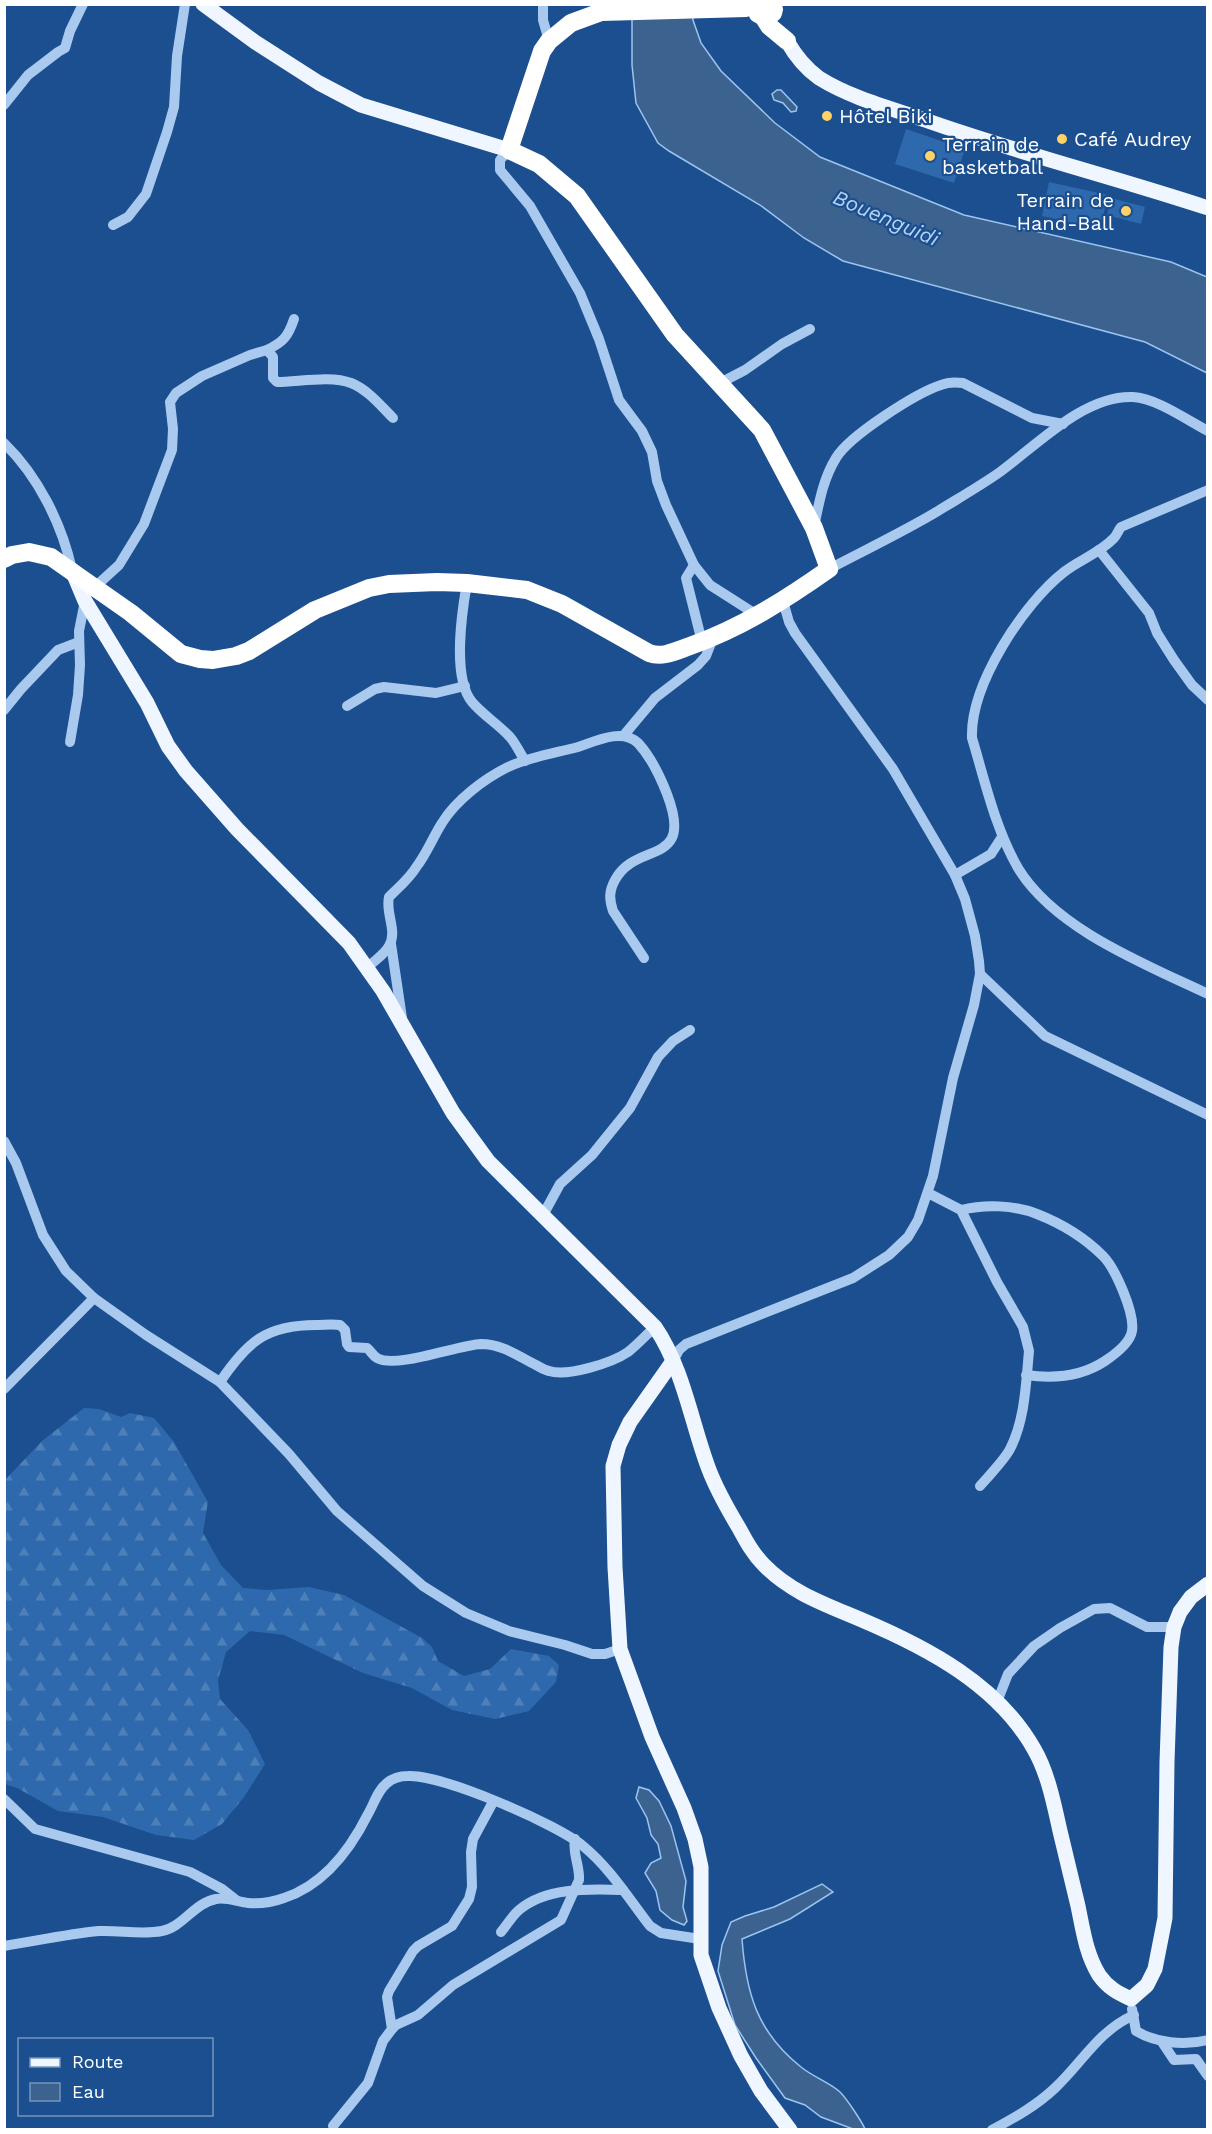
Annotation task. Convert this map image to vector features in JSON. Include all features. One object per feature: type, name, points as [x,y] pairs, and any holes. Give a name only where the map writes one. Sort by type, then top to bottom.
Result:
[{"type":"highway","points":[[4,558],[29,552],[51,557],[72,570],[91,594],[181,654],[213,660],[249,651],[315,610],[369,588],[389,584],[466,583],[527,590],[562,604],[654,655],[666,655],[708,640],[783,601],[829,569],[814,528],[769,440],[675,335],[577,196],[539,164],[509,150],[542,51],[549,41],[576,20],[593,14],[613,11],[767,9],[769,26],[787,41]]},
{"type":"main road","points":[[211,7],[280,58],[344,98],[509,150]]},
{"type":"main road","points":[[787,41],[797,59],[818,77],[878,104],[966,135],[1208,208]]},
{"type":"main road","points":[[91,594],[168,746],[186,771],[237,829],[350,943],[368,967],[453,1113],[488,1161],[542,1217],[656,1327],[668,1347],[708,1467],[720,1495],[762,1563],[779,1580],[802,1594],[904,1638],[945,1662],[968,1677],[997,1702],[1018,1725],[1035,1750],[1047,1782],[1087,1950],[1101,1977],[1114,1992],[1131,1999],[1147,1985],[1155,1969],[1165,1918],[1167,1762],[1171,1647],[1174,1627],[1180,1612],[1191,1597],[1208,1584]]},
{"type":"main road","points":[[673,1361],[630,1422],[619,1445],[613,1466],[615,1567],[620,1648],[652,1737],[684,1808],[695,1839],[701,1867],[703,1896],[701,1955],[719,2008],[741,2056],[761,2091],[790,2130]]},
{"type":"street","points":[[4,105],[28,75],[65,48],[70,31],[83,4]]},
{"type":"street","points":[[113,225],[128,217],[146,194],[167,132],[174,107],[177,56],[185,4]]},
{"type":"street","points":[[543,4],[543,20],[549,41]]},
{"type":"street","points":[[509,150],[500,160],[500,170],[530,207],[580,293],[599,339],[619,400],[642,431],[652,452],[657,481],[666,506],[694,565],[710,585],[757,615]]},
{"type":"street","points":[[70,742],[78,695],[79,642],[91,594],[119,565],[144,524],[172,450],[173,429],[170,402],[176,393],[202,376],[277,345],[289,334],[294,319]]},
{"type":"street","points":[[720,383],[810,329]]},
{"type":"street","points":[[267,350],[273,357],[273,378],[277,382],[344,380],[370,396],[393,418]]},
{"type":"street","points":[[814,528],[821,493],[837,456],[864,429],[930,389],[952,382],[963,383],[1032,417],[1062,424]]},
{"type":"street","points":[[829,569],[944,507],[1000,472],[1038,440],[1085,409],[1110,400],[1132,397],[1150,400],[1208,431]]},
{"type":"street","points":[[4,443],[25,467],[46,500],[64,539],[72,570]]},
{"type":"street","points":[[1208,490],[1126,524],[1121,527],[1113,540],[1064,572],[1014,627],[994,660],[972,725],[972,738],[1002,837],[1032,887],[1074,925],[1142,963],[1208,994]]},
{"type":"street","points":[[1099,550],[1149,613],[1157,633],[1192,685],[1208,700]]},
{"type":"street","points":[[624,735],[655,698],[698,665],[706,656],[708,640],[686,578],[694,565]]},
{"type":"street","points":[[466,583],[460,634],[465,686],[470,699],[509,736],[525,761]]},
{"type":"street","points":[[673,1361],[679,1350],[686,1344],[853,1278],[877,1264],[908,1237],[918,1221],[933,1176],[953,1078],[974,1005],[980,974],[975,936],[965,899],[955,874],[893,769],[795,633],[783,601]]},
{"type":"street","points":[[4,710],[58,650],[79,642]]},
{"type":"street","points":[[347,706],[375,689],[384,687],[436,693],[465,686]]},
{"type":"street","points":[[403,1026],[391,944],[393,932],[389,897],[417,867],[441,823],[466,796],[507,768],[525,761],[624,735],[632,738],[646,751],[669,801],[675,826],[673,835],[659,852],[637,859],[619,872],[610,894],[613,911],[644,958]]},
{"type":"street","points":[[991,855],[1002,837]]},
{"type":"street","points":[[955,874],[991,855],[1011,852]]},
{"type":"street","points":[[368,967],[391,944]]},
{"type":"street","points":[[980,974],[1045,1036],[1208,1115]]},
{"type":"street","points":[[542,1217],[560,1184],[592,1155],[630,1108],[658,1057],[673,1041],[690,1030]]},
{"type":"street","points":[[4,1141],[16,1162],[43,1235],[53,1254],[66,1271],[94,1298],[146,1335],[220,1382],[288,1454],[337,1511],[423,1586],[466,1613],[509,1631],[592,1654],[605,1654],[620,1648]]},
{"type":"street","points":[[928,1193],[961,1210],[983,1207],[1009,1208],[1037,1214],[1084,1241],[1105,1257],[1125,1298],[1132,1331],[1129,1338],[1111,1357],[1097,1366],[1068,1376],[1045,1378],[1026,1375]]},
{"type":"street","points":[[961,1210],[997,1282],[1023,1327],[1029,1351],[1022,1408],[1010,1449],[980,1486]]},
{"type":"street","points":[[4,1389],[94,1298]]},
{"type":"street","points":[[220,1382],[241,1352],[253,1341],[266,1333],[285,1327],[340,1325],[345,1330],[349,1347],[367,1348],[374,1356],[384,1360],[436,1354],[470,1345],[496,1345],[549,1371],[559,1372],[589,1367],[615,1359],[629,1351],[656,1327]]},
{"type":"street","points":[[997,1702],[1008,1674],[1034,1646],[1094,1609],[1110,1608],[1147,1627],[1174,1627]]},
{"type":"street","points":[[4,1946],[100,1931],[145,1933],[165,1930],[177,1924],[204,1903],[218,1899],[249,1903],[285,1898],[323,1876],[349,1849],[382,1788],[396,1777],[408,1776],[424,1777],[454,1785],[549,1824],[575,1839],[603,1864],[650,1926],[661,1933],[700,1939]]},
{"type":"street","points":[[4,1799],[35,1829],[190,1872],[222,1889],[236,1900]]},
{"type":"street","points":[[392,2029],[387,1997],[389,1991],[413,1951],[452,1926],[469,1899],[472,1887],[473,1839],[493,1802]]},
{"type":"street","points":[[333,2126],[368,2083],[383,2041],[392,2029],[418,2015],[453,1985],[561,1920],[575,1890],[579,1874],[573,1851],[575,1839]]},
{"type":"street","points":[[501,1932],[514,1914],[533,1901],[546,1896],[575,1890],[623,1890]]},
{"type":"street","points":[[1131,1999],[1136,2031],[1147,2038],[1162,2042],[1208,2040]]},
{"type":"street","points":[[992,2130],[1025,2111],[1055,2088],[1109,2029],[1134,2015]]},
{"type":"street","points":[[1162,2042],[1174,2060],[1196,2059],[1208,2076]]},
{"type":"green space","name":"Terrain de basketball","points":[[906,129],[965,149],[954,183],[895,164]]},
{"type":"green space","points":[[1049,182],[1108,195],[1100,229],[1042,216]]},
{"type":"green space","name":"Terrain de Hand-Ball","points":[[1111,198],[1145,207],[1141,224],[1107,215]]},
{"type":"green space","points":[[84,1408],[99,1409],[121,1417],[130,1413],[154,1418],[174,1442],[208,1502],[203,1533],[221,1565],[243,1588],[267,1590],[309,1587],[344,1595],[422,1638],[432,1647],[438,1661],[464,1676],[490,1669],[511,1649],[549,1656],[559,1665],[556,1682],[529,1711],[495,1719],[452,1710],[412,1688],[363,1673],[284,1635],[250,1631],[226,1652],[218,1680],[220,1699],[248,1730],[265,1764],[244,1797],[222,1824],[194,1840],[156,1835],[103,1817],[58,1811],[19,1789],[5,1784],[5,1480],[42,1441]]},
{"type":"water","name":"Bouenguidi","points":[[632,5],[692,5],[693,20],[701,43],[721,71],[775,123],[820,157],[964,215],[1171,262],[1207,277],[1207,373],[1145,342],[843,261],[804,238],[760,205],[658,143],[636,103],[632,65]]},
{"type":"water","points":[[781,90],[797,107],[796,111],[791,112],[783,103],[774,100],[772,94]]},
{"type":"water","points":[[639,1787],[649,1790],[659,1801],[671,1826],[686,1881],[683,1907],[687,1921],[684,1925],[672,1920],[660,1910],[656,1891],[645,1873],[651,1863],[661,1858],[658,1844],[651,1835],[647,1818],[636,1798]]},
{"type":"water","points":[[822,1884],[833,1892],[790,1919],[742,1939],[747,1977],[756,2010],[774,2040],[801,2067],[840,2092],[865,2129],[853,2129],[821,2117],[805,2105],[785,2098],[735,2025],[718,1971],[722,1945],[731,1922],[774,1907]]},
{"type":"place","name":"Hôtel Biki","points":[[827,116]]},
{"type":"place","name":"Café Audrey","points":[[1062,139]]},
{"type":"place","name":"Terrain de basketball","points":[[930,156]]},
{"type":"place","name":"Terrain de Hand-Ball","points":[[1126,211]]}]
